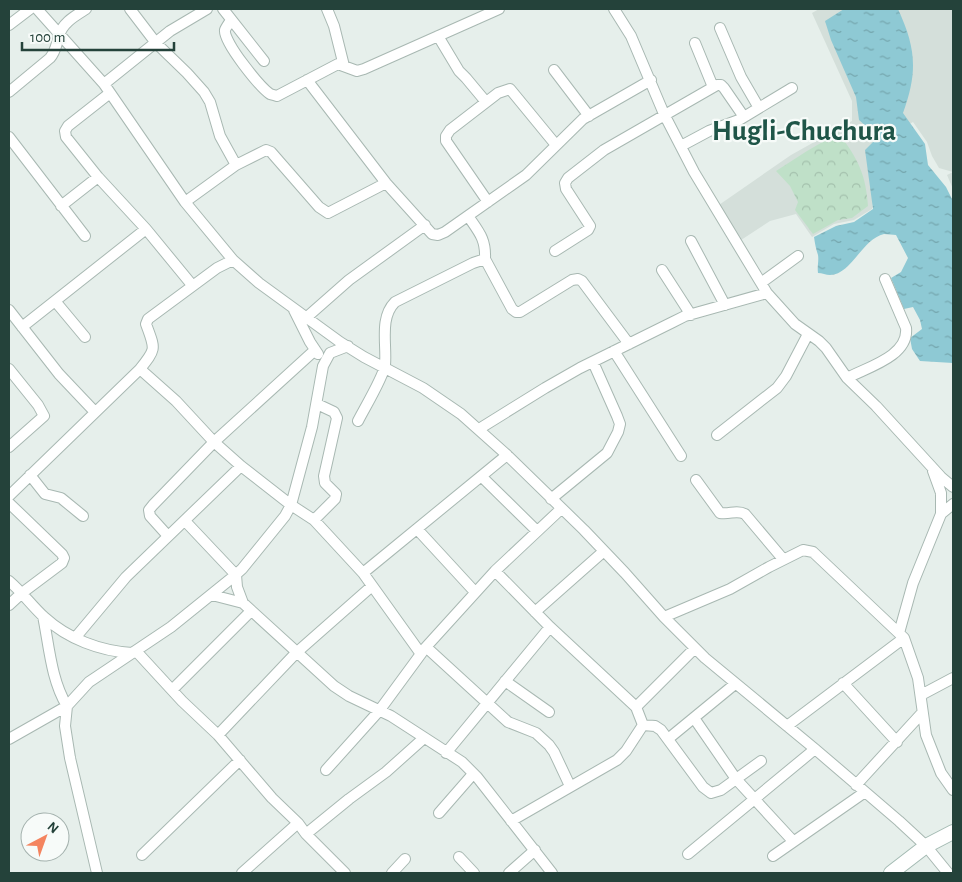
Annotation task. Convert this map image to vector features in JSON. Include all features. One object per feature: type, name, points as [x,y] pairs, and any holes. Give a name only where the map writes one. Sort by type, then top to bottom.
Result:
[{"type":"street","points":[[9,25],[30,9]]},
{"type":"street","points":[[37,9],[107,88],[185,202],[233,260],[259,283],[294,309],[348,346],[442,400],[479,429],[604,551],[664,618],[695,648],[735,684],[866,792],[926,846],[948,873]]},
{"type":"street","points":[[9,92],[54,54],[59,34],[69,20],[86,9]]},
{"type":"street","points":[[130,9],[156,43],[204,92],[210,102],[220,136],[236,165]]},
{"type":"street","points":[[192,285],[146,229],[98,177],[66,138],[65,131],[107,88],[156,43],[170,31],[207,9]]},
{"type":"street","points":[[223,9],[264,61]]},
{"type":"street","points":[[327,9],[334,26],[344,66]]},
{"type":"street","points":[[231,20],[225,30],[232,50],[272,95],[278,96],[338,64],[357,71],[499,9]]},
{"type":"street","points":[[614,9],[631,36],[664,114],[694,172],[767,293],[785,314],[826,348],[847,378],[953,487]]},
{"type":"street","points":[[720,28],[741,77],[759,108]]},
{"type":"street","points":[[438,36],[459,71],[486,102]]},
{"type":"street","points":[[695,43],[713,87]]},
{"type":"street","points":[[554,70],[589,116]]},
{"type":"street","points":[[307,80],[386,183],[432,234],[438,234],[468,216],[537,167],[556,145],[589,116],[651,80]]},
{"type":"street","points":[[555,251],[588,230],[590,226],[566,189],[565,183],[568,178],[604,150],[664,114],[713,87],[721,85],[744,117]]},
{"type":"street","points":[[681,146],[709,131],[744,117],[792,88]]},
{"type":"street","points":[[488,202],[446,141],[446,136],[450,130],[498,93],[510,89],[556,145]]},
{"type":"street","points":[[9,137],[85,236]]},
{"type":"street","points":[[185,202],[236,165],[266,150],[271,152],[318,207],[328,213],[386,183]]},
{"type":"street","points":[[61,206],[98,177]]},
{"type":"street","points":[[468,216],[482,236],[486,248],[485,259],[512,309],[516,312],[572,280],[578,279],[582,281],[629,344]]},
{"type":"street","points":[[307,317],[350,280],[424,225]]},
{"type":"street","points":[[22,327],[146,229]]},
{"type":"street","points":[[691,241],[725,305]]},
{"type":"street","points":[[760,283],[798,256]]},
{"type":"street","points":[[358,421],[385,368],[386,317],[390,307],[394,302],[473,263],[485,259]]},
{"type":"street","points":[[9,496],[140,370],[153,352],[153,344],[146,324],[148,319],[192,285],[233,260]]},
{"type":"street","points":[[662,270],[691,315]]},
{"type":"street","points":[[847,378],[890,357],[904,343],[907,335],[906,328],[885,279]]},
{"type":"street","points":[[479,429],[545,388],[673,322],[767,293]]},
{"type":"street","points":[[55,301],[85,337]]},
{"type":"street","points":[[294,309],[323,366]]},
{"type":"street","points":[[9,310],[59,374],[95,412]]},
{"type":"street","points":[[717,435],[777,388],[786,376],[808,334]]},
{"type":"street","points":[[9,739],[67,706],[89,682],[171,627],[236,575],[292,505],[306,454],[323,366],[330,353],[348,346]]},
{"type":"street","points":[[168,536],[150,516],[149,510],[214,442],[316,350]]},
{"type":"street","points":[[614,351],[681,456]]},
{"type":"street","points":[[551,499],[607,453],[618,432],[620,424],[593,362]]},
{"type":"street","points":[[9,369],[44,416],[9,447]]},
{"type":"street","points":[[140,370],[176,401],[214,442],[241,466],[314,520],[363,573],[423,650],[508,722],[536,733],[549,745],[570,786]]},
{"type":"street","points":[[314,520],[335,500],[336,494],[325,483],[324,476],[337,418],[334,412],[317,404]]},
{"type":"street","points":[[363,573],[507,455]]},
{"type":"street","points":[[75,638],[126,577],[241,466]]},
{"type":"street","points":[[787,726],[843,684],[901,635],[913,583],[941,514],[941,493],[931,466]]},
{"type":"street","points":[[30,476],[45,494],[61,498],[83,516]]},
{"type":"street","points":[[482,477],[538,531]]},
{"type":"street","points":[[696,480],[720,513],[726,514],[740,511],[746,514],[783,560]]},
{"type":"street","points":[[9,503],[64,558],[62,563],[9,605]]},
{"type":"street","points":[[941,514],[953,504]]},
{"type":"street","points":[[326,770],[379,711],[423,650],[475,592],[561,509]]},
{"type":"street","points":[[184,520],[236,575],[237,587],[242,603]]},
{"type":"street","points":[[417,529],[475,592]]},
{"type":"street","points":[[664,618],[730,589],[803,550],[813,552],[901,635],[915,670],[921,695],[926,735],[932,754],[941,773],[953,790]]},
{"type":"street","points":[[535,612],[604,551]]},
{"type":"street","points":[[495,571],[550,627],[636,707],[644,725]]},
{"type":"street","points":[[9,581],[57,628],[75,638],[113,652],[134,652],[218,735],[272,798],[345,873]]},
{"type":"street","points":[[218,735],[296,653],[372,586]]},
{"type":"street","points":[[212,595],[242,603],[334,686],[349,696],[391,716],[462,762],[474,774],[552,873]]},
{"type":"street","points":[[173,690],[251,611]]},
{"type":"street","points":[[43,616],[55,677],[61,696],[67,706],[65,726],[70,758],[97,873]]},
{"type":"street","points":[[446,753],[550,627]]},
{"type":"street","points":[[636,707],[695,648]]},
{"type":"street","points":[[921,695],[953,678]]},
{"type":"street","points":[[505,681],[549,712]]},
{"type":"street","points":[[668,739],[735,684]]},
{"type":"street","points":[[843,684],[897,742]]},
{"type":"street","points":[[856,784],[922,713]]},
{"type":"street","points":[[694,718],[736,779],[793,841]]},
{"type":"street","points":[[511,821],[617,760],[626,751],[644,725]]},
{"type":"street","points":[[644,725],[655,726],[661,730],[707,791],[715,793],[761,761]]},
{"type":"street","points":[[306,834],[386,772],[424,738]]},
{"type":"street","points":[[688,854],[815,749]]},
{"type":"street","points":[[142,855],[240,760]]},
{"type":"street","points":[[439,813],[474,774]]},
{"type":"street","points":[[773,856],[866,792]]},
{"type":"street","points":[[242,873],[298,823]]},
{"type":"street","points":[[891,873],[926,846],[953,832]]},
{"type":"street","points":[[509,873],[535,850]]},
{"type":"street","points":[[459,858],[474,873]]},
{"type":"street","points":[[392,873],[405,859]]},
{"type":"shaded area","points":[[819,9],[953,9],[953,172],[939,168],[927,142],[913,122],[881,139],[872,209],[854,220],[834,224],[812,237],[796,214],[770,221],[738,242],[716,207],[791,155],[852,121],[852,101],[812,13]]},
{"type":"shaded area","points":[[953,172],[953,189],[947,175]]},
{"type":"green space","points":[[838,133],[860,167],[868,206],[852,218],[838,220],[813,234],[795,210],[798,202],[790,186],[776,171]]},
{"type":"water","points":[[844,9],[898,9],[904,23],[911,48],[913,72],[903,113],[925,144],[928,165],[946,187],[953,201],[953,363],[920,361],[912,349],[910,338],[922,329],[920,320],[913,307],[904,309],[891,278],[901,272],[908,258],[896,235],[884,234],[876,237],[851,263],[837,273],[830,275],[818,273],[818,257],[814,237],[836,226],[854,222],[873,209],[865,150],[874,141],[869,129],[859,120],[856,97],[831,40],[825,21]]},
{"type":"district","name":"Hugli-Chuchura","points":[[804,130]]}]
